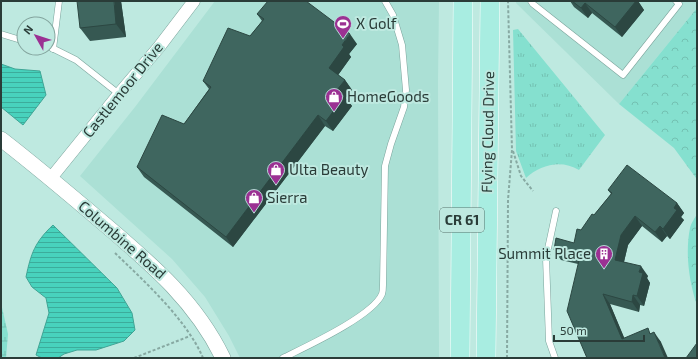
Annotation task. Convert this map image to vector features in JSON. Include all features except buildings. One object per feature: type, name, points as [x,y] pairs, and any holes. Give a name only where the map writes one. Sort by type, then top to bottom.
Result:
[{"type":"main road","name":"Flying Cloud Drive","points":[[460,358],[464,1]]},
{"type":"main road","name":"Flying Cloud Drive","points":[[486,358],[490,1]]},
{"type":"street","name":"Castlemoor Drive","points":[[51,178],[159,47],[194,1]]},
{"type":"street","name":"Columbine Road","points":[[1,139],[51,178],[148,262],[175,288],[198,316],[223,358]]},
{"type":"lane","points":[[56,18],[59,1]]},
{"type":"lane","points":[[283,358],[336,332],[370,308],[382,294],[385,166],[404,107],[406,90],[402,45],[393,15],[385,1]]},
{"type":"lane","points":[[531,1],[623,75],[679,2]]},
{"type":"lane","points":[[1,34],[16,39]]},
{"type":"lane","points":[[56,50],[76,60],[119,94]]},
{"type":"lane","points":[[555,358],[549,341],[546,258],[556,211]]},
{"type":"path","points":[[507,358],[508,200],[512,150],[508,1]]},
{"type":"path","points":[[512,150],[521,176],[533,191]]},
{"type":"path","points":[[113,250],[160,298],[190,336],[203,358]]},
{"type":"path","points":[[134,358],[190,336]]},
{"type":"shaded area","points":[[215,1],[439,1],[439,358],[240,358],[229,336],[205,297],[172,259],[80,176],[135,107]]},
{"type":"shaded area","points":[[516,1],[697,1],[697,8],[619,104],[516,3]]},
{"type":"shaded area","points":[[1,64],[15,69],[40,71],[46,95],[23,125],[1,107]]},
{"type":"shaded area","points":[[53,225],[117,288],[132,313],[135,330],[124,341],[96,350],[77,350],[64,354],[58,358],[42,358],[36,355],[49,313],[46,298],[32,287],[26,277],[35,248],[42,237]]},
{"type":"green space","points":[[697,8],[697,183],[696,178],[674,148],[619,104]]},
{"type":"green space","points":[[518,29],[605,135],[579,170],[565,165],[551,165],[532,173],[526,178],[516,151],[513,30]]},
{"type":"green space","points":[[697,214],[697,305],[690,277],[688,247],[692,222]]},
{"type":"green space","points":[[1,303],[8,334],[6,358],[1,358]]},
{"type":"place","name":"X Golf","points":[[343,39]]},
{"type":"place","name":"HomeGoods","points":[[334,112]]},
{"type":"place","name":"Ulta Beauty","points":[[276,185]]},
{"type":"place","name":"Sierra","points":[[254,213]]},
{"type":"place","name":"Summit Place","points":[[604,269]]}]
